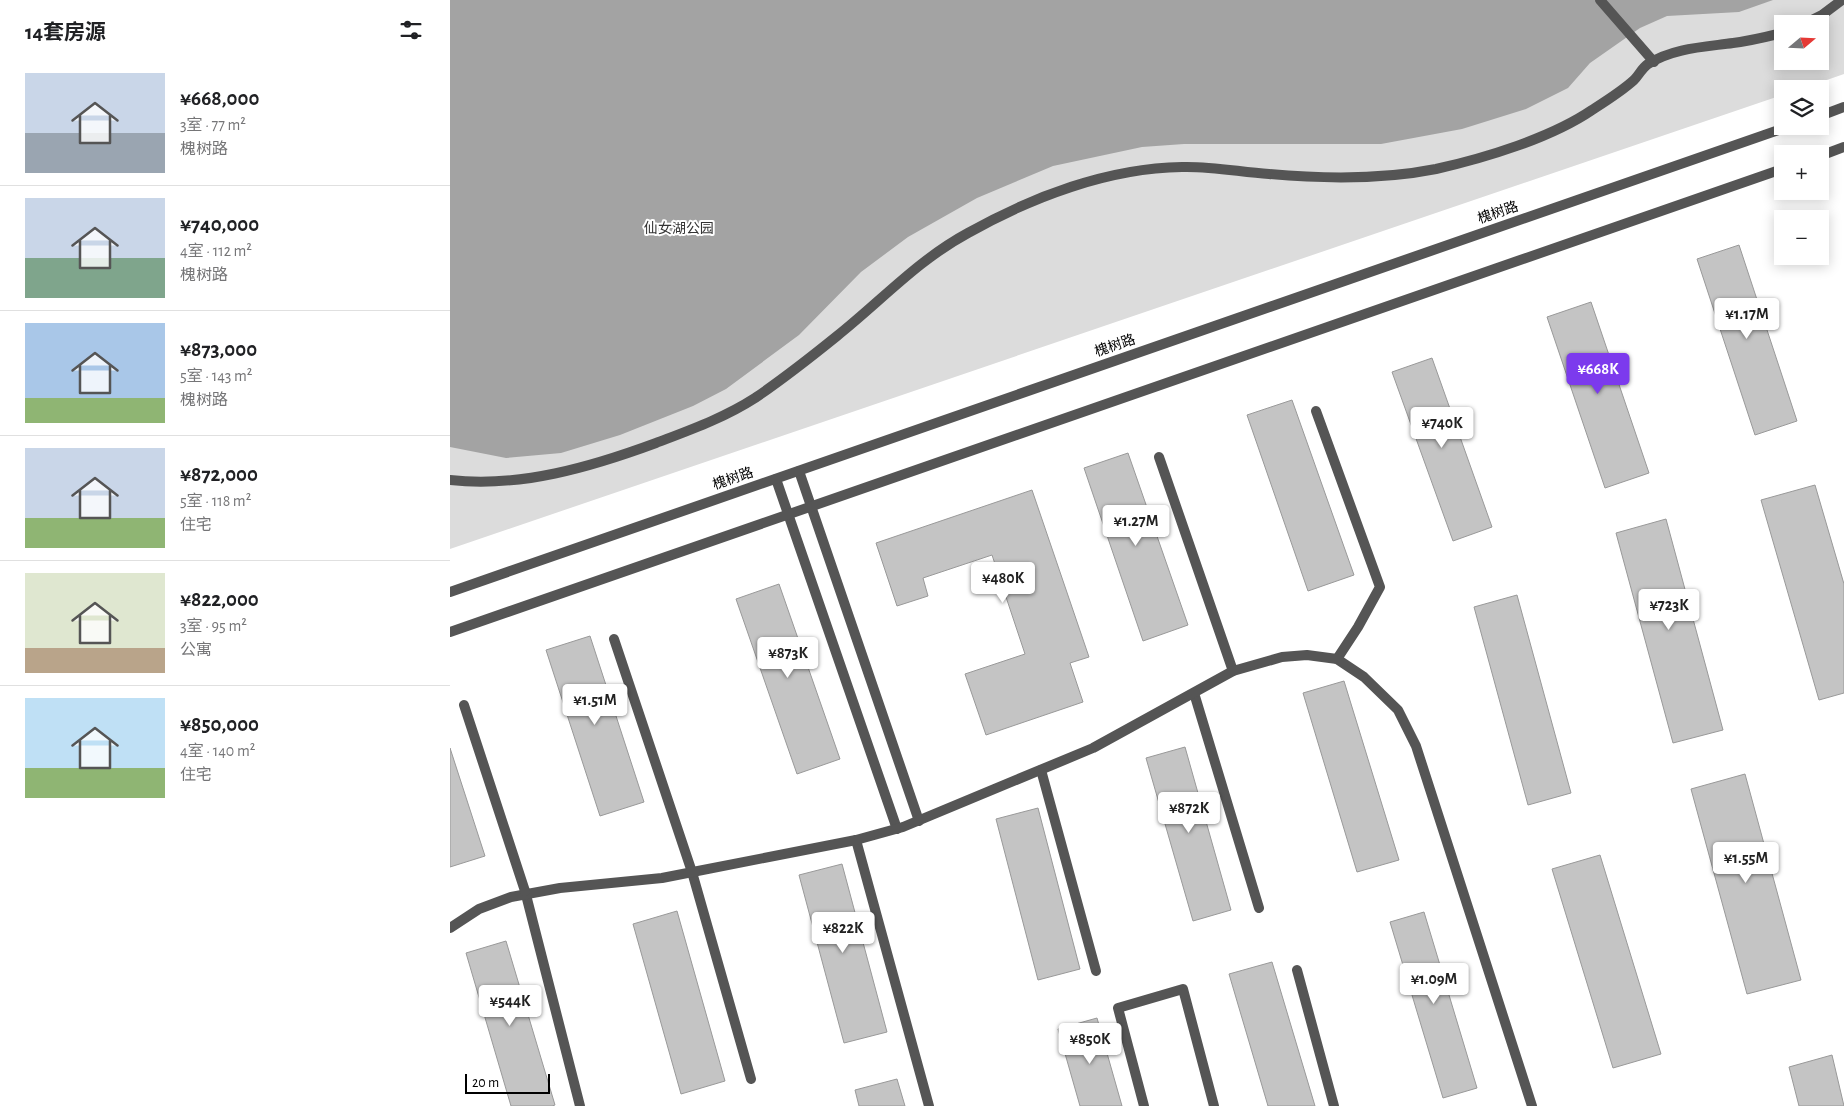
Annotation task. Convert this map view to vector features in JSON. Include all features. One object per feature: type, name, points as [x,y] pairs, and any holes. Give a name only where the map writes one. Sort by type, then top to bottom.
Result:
[{"type":"street","points":[[1600,0],[1654,62]]},
{"type":"street","points":[[1820,15],[1842,0]]},
{"type":"street","points":[[450,480],[506,481],[561,472],[609,460],[706,425],[763,392],[840,334],[886,292],[937,253],[966,234],[1011,210],[1064,190],[1113,175],[1185,166],[1271,174],[1369,178],[1435,169],[1494,153],[1540,136],[1589,113],[1633,81],[1646,65],[1690,48],[1736,43],[1774,35]]},
{"type":"street","points":[[1829,113],[1844,107]]},
{"type":"street","name":"槐树路","points":[[450,592],[1774,132]]},
{"type":"street","points":[[1829,153],[1844,147]]},
{"type":"street","points":[[450,632],[1774,172]]},
{"type":"street","points":[[1316,411],[1380,587],[1337,659]]},
{"type":"street","points":[[1159,457],[1234,671]]},
{"type":"street","points":[[799,471],[919,821]]},
{"type":"street","points":[[776,479],[896,829]]},
{"type":"street","points":[[614,639],[692,872],[751,1079]]},
{"type":"street","points":[[450,928],[479,909],[525,892],[692,872],[856,840],[896,829],[1093,748],[1234,671],[1282,657],[1307,655],[1337,659],[1364,677],[1398,710],[1416,746],[1532,1106]]},
{"type":"street","points":[[1194,692],[1259,908]]},
{"type":"street","points":[[464,705],[525,892],[580,1106]]},
{"type":"street","points":[[1041,770],[1096,971]]},
{"type":"street","points":[[856,840],[929,1106]]},
{"type":"street","points":[[1296,970],[1334,1106]]},
{"type":"street","points":[[1144,1106],[1118,1008],[1183,989],[1214,1106]]},
{"type":"green space","name":"仙女湖公园","points":[[450,0],[1844,0],[1844,74],[1827,80],[1774,80],[1774,98],[450,549]]},
{"type":"shaded area","name":"仙女湖公园","points":[[450,0],[1773,0],[1739,12],[1667,16],[1640,28],[1590,63],[1568,88],[1526,109],[1462,129],[1381,144],[1184,144],[1142,147],[1053,166],[977,198],[908,237],[861,272],[799,335],[726,389],[693,406],[620,435],[561,453],[506,458],[450,447]]},
{"type":"building","points":[[1739,245],[1797,421],[1755,435],[1697,259]]},
{"type":"building","points":[[1591,302],[1649,473],[1605,488],[1547,317]]},
{"type":"building","points":[[1432,358],[1492,527],[1453,541],[1392,372]]},
{"type":"building","points":[[1292,400],[1354,575],[1308,591],[1247,415]]},
{"type":"building","points":[[1128,453],[1188,625],[1143,641],[1084,468]]},
{"type":"building","points":[[1815,485],[1844,584],[1844,693],[1819,700],[1761,500]]},
{"type":"building","points":[[1032,490],[1089,657],[1070,663],[1083,702],[986,735],[965,674],[1025,654],[992,555],[923,578],[928,596],[897,606],[876,543]]},
{"type":"building","points":[[1666,519],[1723,730],[1673,743],[1616,533]]},
{"type":"building","points":[[779,584],[840,759],[797,774],[736,599]]},
{"type":"building","points":[[1517,595],[1571,793],[1528,805],[1474,607]]},
{"type":"building","points":[[590,636],[644,802],[600,816],[546,650]]},
{"type":"building","points":[[1344,681],[1399,860],[1357,872],[1303,693]]},
{"type":"building","points":[[1185,747],[1231,910],[1193,921],[1146,758]]},
{"type":"building","points":[[450,748],[485,856],[450,867]]},
{"type":"building","points":[[1745,774],[1801,980],[1747,994],[1691,789]]},
{"type":"building","points":[[1038,808],[1080,969],[1038,980],[996,819]]},
{"type":"building","points":[[1600,855],[1661,1054],[1613,1068],[1552,869]]},
{"type":"building","points":[[842,864],[887,1032],[844,1043],[799,875]]},
{"type":"building","points":[[677,911],[725,1081],[681,1094],[633,924]]},
{"type":"building","points":[[1424,912],[1477,1088],[1443,1098],[1390,922]]},
{"type":"building","points":[[506,941],[555,1105],[552,1106],[511,1106],[466,953]]},
{"type":"building","points":[[1272,962],[1315,1106],[1268,1106],[1229,974]]},
{"type":"building","points":[[1097,1018],[1122,1106],[1080,1106],[1058,1029]]},
{"type":"building","points":[[1832,1055],[1844,1106],[1799,1106],[1789,1067]]},
{"type":"building","points":[[897,1079],[905,1106],[859,1106],[855,1090]]}]
